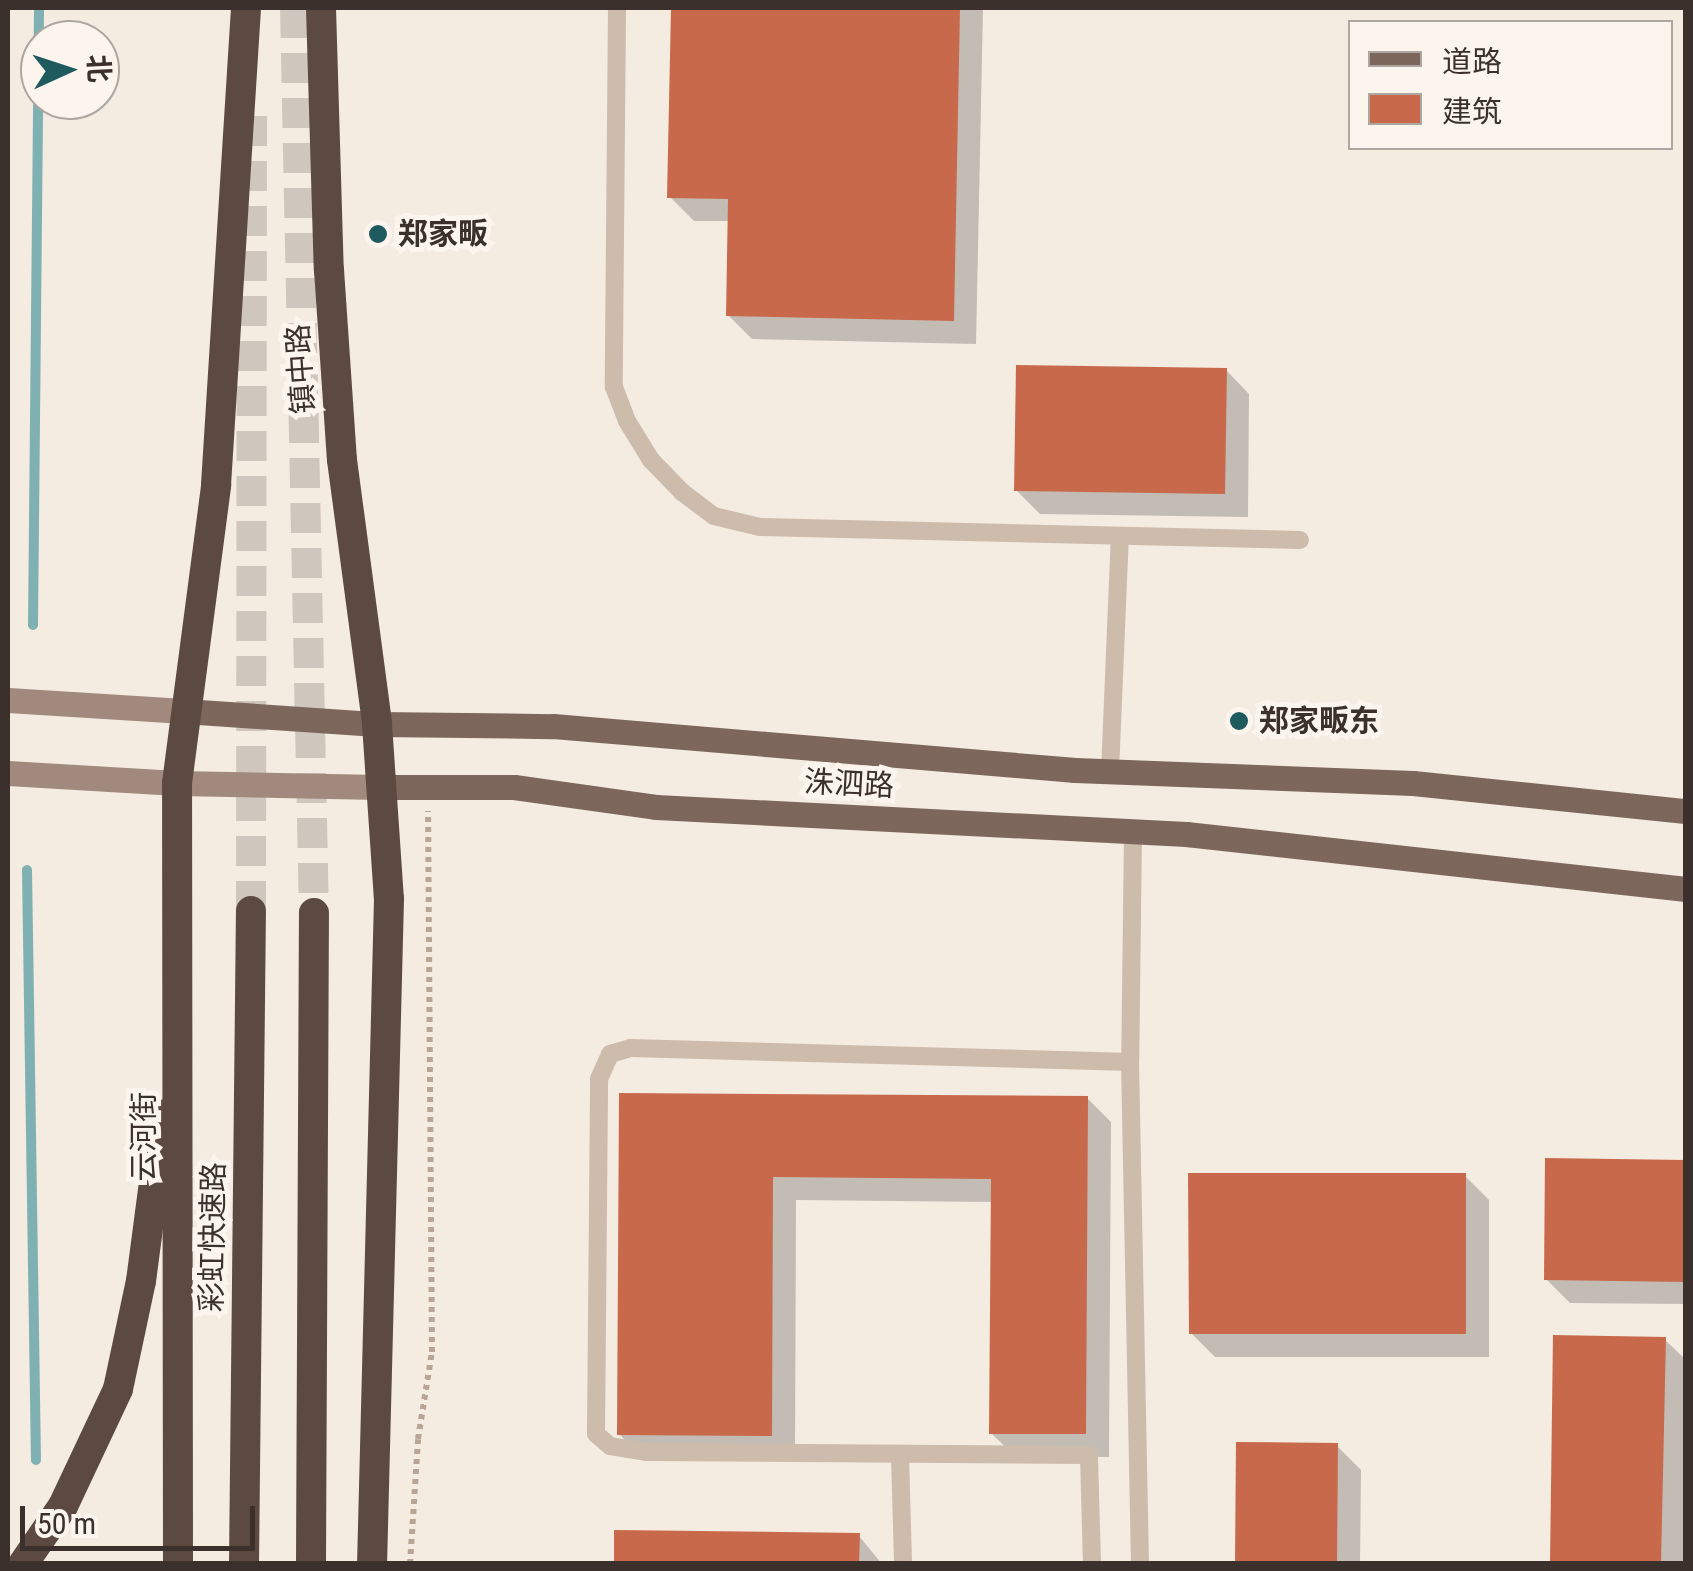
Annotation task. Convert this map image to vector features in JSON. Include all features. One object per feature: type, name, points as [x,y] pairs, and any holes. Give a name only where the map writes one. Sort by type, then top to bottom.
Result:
[{"type":"highway","points":[[184,711],[216,485],[246,8]]},
{"type":"highway","name":"镇中路","points":[[320,8],[329,270],[342,460],[377,724],[380,787]]},
{"type":"highway","name":"云河街","points":[[178,1564],[177,783],[184,711]]},
{"type":"highway","points":[[372,1564],[389,899],[380,787]]},
{"type":"highway","name":"彩虹快速路","points":[[244,1564],[251,911]]},
{"type":"highway","points":[[311,1564],[314,913]]},
{"type":"highway","points":[[23,1564],[64,1506],[118,1389],[140,1281],[180,992]]},
{"type":"main road","name":"洙泗路","points":[[8,700],[377,724],[552,726],[1110,772],[1413,783],[1686,811]]},
{"type":"main road","name":"洙泗路","points":[[8,773],[177,783],[514,787],[656,807],[1132,832],[1686,889]]},
{"type":"lane","points":[[618,8],[614,387],[627,421],[651,460],[714,516],[760,526],[1300,540]]},
{"type":"lane","points":[[1110,772],[1120,537]]},
{"type":"lane","points":[[1132,832],[1130,1062],[1140,1564]]},
{"type":"lane","points":[[1092,1564],[1090,1455],[646,1452],[610,1446],[596,1434],[599,1079],[610,1054],[631,1048],[1130,1062]]},
{"type":"lane","points":[[900,1455],[903,1564]]},
{"type":"path","points":[[410,1564],[418,1439],[432,1352],[427,787]]},
{"type":"building","points":[[671,8],[960,8],[954,321],[726,316],[728,199],[667,198]]},
{"type":"building","points":[[1016,365],[1227,368],[1225,494],[1014,491]]},
{"type":"building","points":[[619,1093],[1088,1096],[1086,1434],[989,1434],[991,1179],[773,1177],[772,1436],[617,1435]]},
{"type":"building","points":[[1545,1158],[1686,1160],[1686,1282],[1544,1280]]},
{"type":"building","points":[[1188,1173],[1466,1173],[1466,1334],[1189,1334]]},
{"type":"building","points":[[1553,1335],[1666,1337],[1661,1564],[1550,1564]]},
{"type":"building","points":[[1236,1442],[1338,1443],[1337,1564],[1235,1564]]},
{"type":"building","points":[[614,1530],[860,1533],[859,1564],[614,1564]]},
{"type":"waterway","points":[[33,625],[39,8]]},
{"type":"waterway","points":[[27,870],[36,1460]]},
{"type":"tunnel","points":[[295,8],[314,913]]},
{"type":"tunnel","points":[[251,911],[252,115]]},
{"type":"place","name":"郑家畈","points":[[378,234]]},
{"type":"place","name":"郑家畈东","points":[[1239,721]]}]
